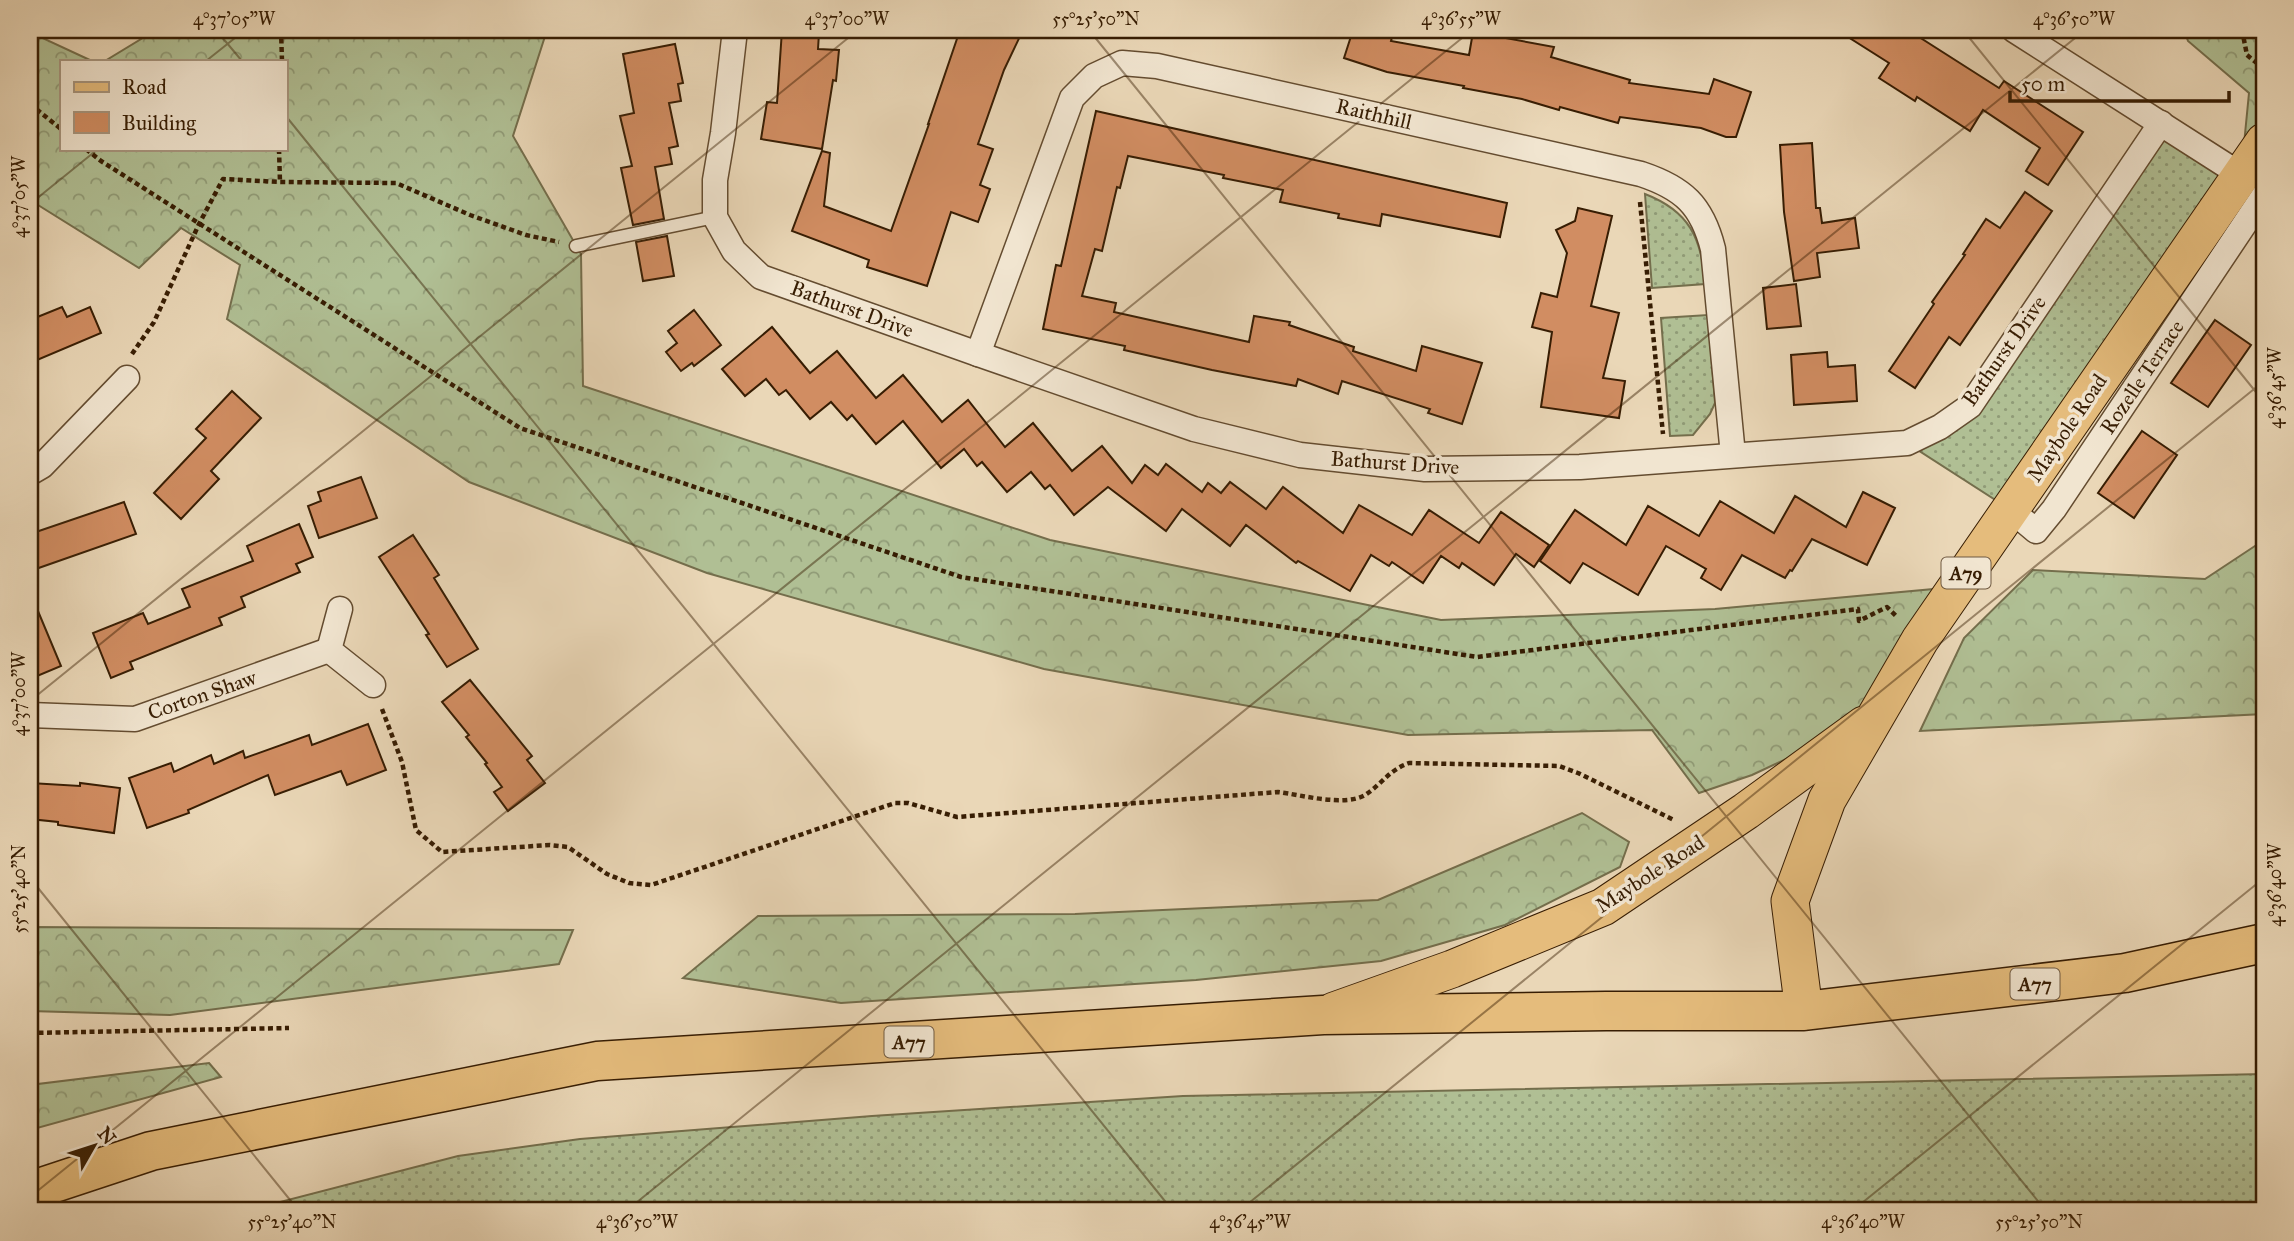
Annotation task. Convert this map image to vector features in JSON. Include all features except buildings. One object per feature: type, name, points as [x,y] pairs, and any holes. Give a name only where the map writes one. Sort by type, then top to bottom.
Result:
[{"type":"highway","name":"A77","points":[[30,1191],[151,1151],[597,1061],[1323,1015],[1606,1011],[1804,1012],[2125,973],[2264,943]]},
{"type":"main road","name":"Maybole Road","points":[[1804,1012],[1790,901],[1827,800],[1920,640],[2011,510],[2253,185],[2264,142]]},
{"type":"main road","name":"Maybole Road","points":[[1323,1015],[1452,969],[1603,907],[1710,835],[1875,717]]},
{"type":"street","name":"Bathurst Drive","points":[[735,30],[715,180],[715,217],[734,251],[761,276],[1194,429],[1300,455],[1424,469],[1580,467],[1907,443],[1940,427],[1970,406],[2161,123]]},
{"type":"street","points":[[2014,30],[2253,185]]},
{"type":"street","name":"Raithhill","points":[[978,354],[1072,99],[1094,76],[1122,63],[1157,66],[1641,174],[1674,186],[1698,211],[1708,228],[1713,249],[1733,456]]},
{"type":"street","points":[[30,473],[42,466],[127,378]]},
{"type":"street","points":[[340,609],[328,650],[373,685]]},
{"type":"street","name":"Corton Shaw","points":[[30,715],[135,719],[328,650]]},
{"type":"lane","points":[[576,246],[715,217]]},
{"type":"path","points":[[281,30],[282,60]]},
{"type":"path","points":[[2242,30],[2247,55],[2264,69]]},
{"type":"path","points":[[30,104],[60,128]]},
{"type":"path","points":[[87,150],[520,428],[961,577],[1478,657],[1858,609],[1859,621],[1887,607],[1920,640]]},
{"type":"path","points":[[279,150],[281,182]]},
{"type":"path","points":[[127,378],[128,359],[154,322],[223,179],[396,183],[470,215],[526,235],[576,246]]},
{"type":"path","points":[[1639,191],[1664,444]]},
{"type":"path","points":[[373,685],[402,762],[416,830],[442,852],[550,845],[568,847],[607,874],[629,883],[651,885],[895,803],[908,803],[957,817],[1278,792],[1324,799],[1354,800],[1366,794],[1395,768],[1409,763],[1559,766],[1710,835]]},
{"type":"path","points":[[30,1033],[289,1028]]},
{"type":"green space","points":[[30,30],[90,60],[60,60],[60,150],[287,150],[287,60],[107,60],[156,30],[547,30],[513,136],[581,254],[583,386],[1050,540],[1441,620],[1715,609],[1956,587],[1875,717],[1752,775],[1699,793],[1652,730],[1408,735],[1044,669],[707,573],[469,482],[227,319],[240,265],[181,228],[139,268],[30,200]]},
{"type":"green space","points":[[2184,30],[2264,30],[2264,142],[2241,175],[2249,93],[2188,41]]},
{"type":"green space","points":[[2161,123],[2241,175],[2011,510],[1907,443],[1940,427]]},
{"type":"green space","points":[[1645,194],[1673,209],[1690,228],[1701,253],[1705,284],[1652,288]]},
{"type":"green space","points":[[1708,315],[1715,403],[1710,414],[1693,435],[1670,436],[1661,318]]},
{"type":"green space","points":[[2264,540],[2264,714],[1920,731],[1964,638],[2033,570],[2205,579]]},
{"type":"green space","points":[[1582,813],[1629,842],[1620,867],[1505,925],[1381,961],[1196,980],[841,1003],[683,978],[758,916],[1075,914],[1378,900]]},
{"type":"green space","points":[[30,927],[573,930],[559,964],[170,1015],[30,1011]]},
{"type":"green space","points":[[209,1063],[221,1077],[30,1130],[30,1085]]},
{"type":"green space","points":[[2264,1074],[2264,1211],[245,1211],[458,1156],[580,1139],[872,1116],[1183,1096]]}]
